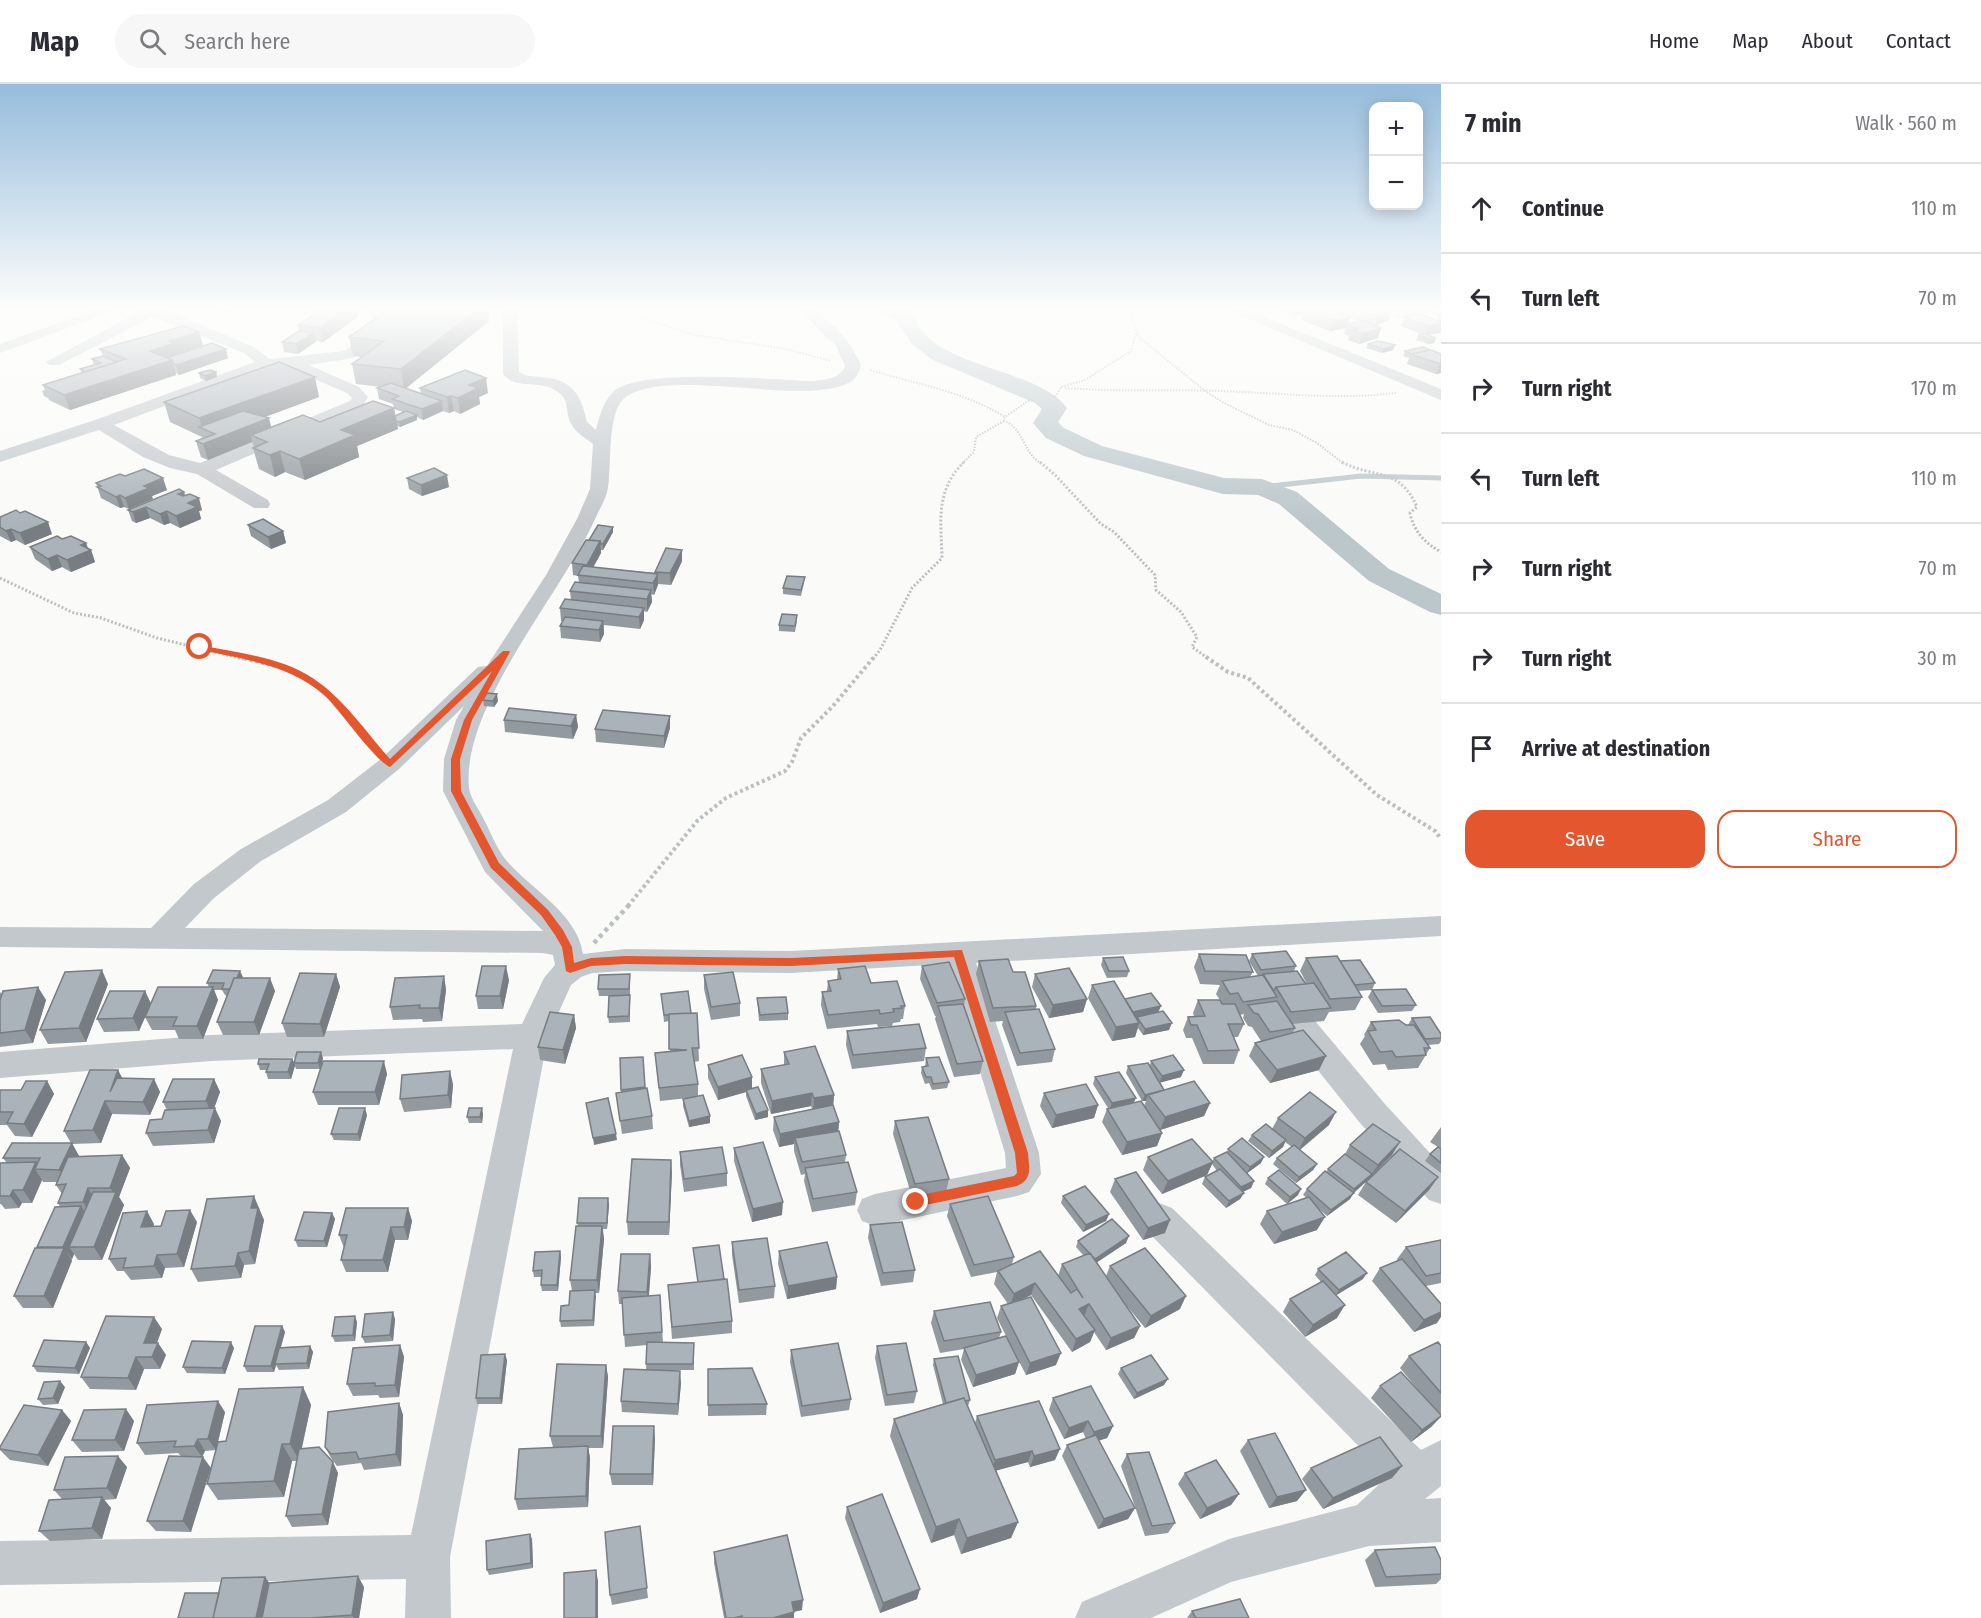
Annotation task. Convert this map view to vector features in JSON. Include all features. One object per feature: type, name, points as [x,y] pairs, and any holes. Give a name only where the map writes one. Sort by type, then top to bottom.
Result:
[{"type":"street","points":[[0,457],[49,439],[101,424],[218,381]]},
{"type":"street","points":[[202,469],[356,404],[360,397],[353,390],[332,381]]},
{"type":"street","points":[[539,381],[550,382],[564,389],[574,401],[579,424],[602,443]]},
{"type":"street","points":[[568,958],[544,912],[495,865],[456,791],[456,759],[468,720],[506,652],[556,574],[586,519],[599,489],[602,443],[608,413],[614,399],[625,390],[677,381],[828,385],[843,381]]},
{"type":"street","points":[[1412,381],[1436,390]]},
{"type":"street","points":[[101,424],[134,446],[190,468],[202,469],[261,504]]},
{"type":"street","points":[[160,937],[204,891],[232,869],[251,855],[337,806],[390,764],[506,652]]},
{"type":"street","points":[[0,937],[543,942],[568,958],[591,962],[625,960],[791,962],[1441,926]]},
{"type":"street","points":[[876,1210],[1017,1181],[1024,1174],[1022,1153],[958,953]]},
{"type":"street","points":[[428,1618],[428,1557],[532,1036],[568,958]]},
{"type":"street","points":[[1304,1030],[1372,1113],[1441,1189]]},
{"type":"street","points":[[0,1065],[211,1048],[532,1036]]},
{"type":"street","points":[[1159,1219],[1429,1469],[1369,1524]]},
{"type":"street","points":[[1098,1618],[1229,1561],[1369,1524],[1441,1520]]},
{"type":"street","points":[[0,1563],[428,1557]]},
{"type":"path","points":[[909,381],[988,405],[1010,423],[1024,439],[1031,455],[1055,475],[1101,524],[1114,532],[1155,575],[1156,590],[1181,612],[1197,636],[1192,647],[1228,672],[1248,678],[1377,795],[1435,831],[1441,839]]},
{"type":"path","points":[[568,958],[646,887],[698,820],[726,798],[785,771],[792,762],[801,738],[833,706],[880,650],[912,588],[942,558],[940,505],[947,485],[957,469],[974,452],[976,437],[1028,401],[1056,396],[1061,387],[1083,381]]},
{"type":"path","points":[[1193,381],[1224,403],[1269,424],[1293,430],[1317,443],[1344,464],[1390,476],[1411,493],[1417,507],[1410,513],[1411,522],[1418,534],[1430,546],[1441,552]]},
{"type":"path","points":[[1061,387],[1122,392],[1205,391],[1371,396],[1436,390]]},
{"type":"path","points":[[0,578],[74,613],[101,618],[157,638],[292,670],[328,694],[390,764]]},
{"type":"building","points":[[57,381],[108,381],[64,395],[43,385]]},
{"type":"building","points":[[226,381],[305,381],[199,418],[164,402]]},
{"type":"building","points":[[439,381],[480,381],[469,385],[478,388],[458,398],[447,397],[420,388]]},
{"type":"building","points":[[391,383],[442,401],[422,409],[392,399],[399,396],[377,388]]},
{"type":"building","points":[[373,401],[394,408],[341,430],[355,435],[299,459],[280,451],[270,455],[253,448],[267,442],[251,435],[303,415],[320,422]]},
{"type":"building","points":[[243,411],[269,418],[203,444],[196,441],[215,434],[199,427]]},
{"type":"building","points":[[406,411],[417,415],[396,421],[395,416]]},
{"type":"building","points":[[434,468],[447,475],[421,485],[407,478]]},
{"type":"building","points":[[144,469],[163,478],[144,486],[149,488],[125,498],[120,495],[116,497],[97,487],[101,486],[96,483],[120,474],[125,476]]},
{"type":"building","points":[[179,489],[184,492],[178,494],[183,496],[190,494],[199,498],[188,503],[197,507],[176,516],[167,511],[160,514],[146,507],[133,512],[128,510]]},
{"type":"building","points":[[16,510],[20,513],[25,511],[48,522],[20,533],[11,529],[6,531],[0,527],[0,517]]},
{"type":"building","points":[[263,519],[283,531],[268,537],[248,525]]},
{"type":"building","points":[[598,525],[613,527],[603,544],[600,541],[589,540]]},
{"type":"building","points":[[57,536],[62,539],[71,536],[86,543],[81,545],[91,550],[67,560],[57,555],[48,559],[30,547]]},
{"type":"building","points":[[586,540],[600,541],[587,565],[572,563]]},
{"type":"building","points":[[666,548],[682,550],[670,573],[655,572]]},
{"type":"building","points":[[583,566],[658,574],[653,583],[578,575]]},
{"type":"building","points":[[787,576],[805,577],[801,590],[783,588]]},
{"type":"building","points":[[575,582],[651,590],[647,599],[570,591]]},
{"type":"building","points":[[565,599],[644,608],[639,617],[560,608]]},
{"type":"building","points":[[782,614],[797,615],[795,626],[779,625]]},
{"type":"building","points":[[565,617],[603,621],[599,630],[560,626]]},
{"type":"building","points":[[487,693],[497,694],[493,701],[483,700]]},
{"type":"building","points":[[509,708],[576,715],[571,726],[504,720]]},
{"type":"building","points":[[603,710],[670,716],[664,736],[595,729]]},
{"type":"building","points":[[1286,951],[1296,966],[1261,970],[1252,954]]},
{"type":"building","points":[[1199,954],[1246,955],[1253,972],[1205,971]]},
{"type":"building","points":[[1337,956],[1362,997],[1330,999],[1306,958]]},
{"type":"building","points":[[1123,957],[1129,971],[1109,971],[1103,958]]},
{"type":"building","points":[[1008,959],[1013,972],[1025,972],[1036,1006],[993,1008],[979,961]]},
{"type":"building","points":[[1360,960],[1375,983],[1355,985],[1340,961]]},
{"type":"building","points":[[949,962],[965,999],[937,1003],[922,966]]},
{"type":"building","points":[[482,966],[506,966],[500,996],[476,996]]},
{"type":"building","points":[[865,966],[871,983],[897,981],[905,1006],[893,1009],[894,1012],[880,1014],[879,1010],[828,1015],[822,992],[831,991],[828,981],[841,979],[838,969]]},
{"type":"building","points":[[1069,968],[1087,999],[1053,1005],[1035,974]]},
{"type":"building","points":[[102,970],[79,1028],[40,1030],[65,972]]},
{"type":"building","points":[[213,970],[240,971],[237,978],[234,978],[230,989],[222,989],[224,983],[207,983]]},
{"type":"building","points":[[1297,971],[1306,984],[1276,987],[1274,991],[1263,974]]},
{"type":"building","points":[[733,972],[740,1003],[711,1007],[704,975]]},
{"type":"building","points":[[300,973],[336,974],[320,1024],[282,1023]]},
{"type":"building","points":[[630,974],[629,989],[598,989],[599,975]]},
{"type":"building","points":[[1263,975],[1277,997],[1243,1002],[1238,993],[1230,994],[1222,981]]},
{"type":"building","points":[[444,976],[439,1008],[419,1008],[420,1005],[390,1007],[395,978]]},
{"type":"building","points":[[234,978],[270,978],[254,1022],[217,1022]]},
{"type":"building","points":[[1114,981],[1139,1023],[1116,1027],[1092,985]]},
{"type":"building","points":[[1314,983],[1331,1008],[1291,1012],[1276,987]]},
{"type":"building","points":[[38,987],[25,1030],[0,1033],[0,1000],[3,991]]},
{"type":"building","points":[[158,987],[213,987],[197,1026],[173,1026],[177,1017],[145,1017]]},
{"type":"building","points":[[1406,989],[1416,1005],[1382,1006],[1372,990]]},
{"type":"building","points":[[110,991],[145,991],[133,1018],[97,1019]]},
{"type":"building","points":[[688,991],[691,1013],[664,1015],[661,994]]},
{"type":"building","points":[[1151,993],[1161,1006],[1133,1012],[1125,999]]},
{"type":"building","points":[[630,995],[629,1016],[608,1017],[609,996]]},
{"type":"building","points":[[786,997],[788,1013],[760,1015],[757,998]]},
{"type":"building","points":[[1198,1000],[1220,1000],[1222,1004],[1235,1004],[1244,1024],[1228,1024],[1239,1050],[1208,1051],[1197,1025],[1191,1025],[1188,1017],[1205,1016]]},
{"type":"building","points":[[1277,1001],[1295,1028],[1270,1032],[1258,1014],[1254,1013],[1248,1005]]},
{"type":"building","points":[[963,1004],[983,1061],[957,1064],[938,1006]]},
{"type":"building","points":[[1039,1009],[1055,1049],[1020,1053],[1005,1012]]},
{"type":"building","points":[[1163,1011],[1172,1023],[1145,1029],[1137,1017]]},
{"type":"building","points":[[550,1012],[574,1015],[563,1050],[538,1047]]},
{"type":"building","points":[[697,1013],[699,1048],[692,1048],[698,1084],[659,1088],[655,1053],[687,1050],[669,1049],[669,1014]]},
{"type":"building","points":[[1430,1017],[1441,1034],[1441,1038],[1425,1039],[1412,1018]]},
{"type":"building","points":[[1399,1020],[1406,1025],[1414,1025],[1430,1048],[1424,1048],[1426,1055],[1396,1057],[1392,1051],[1380,1052],[1368,1031],[1376,1030],[1371,1022]]},
{"type":"building","points":[[919,1024],[926,1048],[853,1055],[847,1031]]},
{"type":"building","points":[[1303,1030],[1326,1056],[1277,1070],[1255,1043]]},
{"type":"building","points":[[815,1046],[834,1095],[814,1098],[812,1093],[772,1101],[761,1069],[789,1064],[784,1052]]},
{"type":"building","points":[[297,1052],[321,1052],[318,1063],[294,1063]]},
{"type":"building","points":[[742,1055],[752,1077],[718,1087],[708,1065]]},
{"type":"building","points":[[1173,1055],[1184,1070],[1162,1076],[1151,1061]]},
{"type":"building","points":[[643,1057],[645,1087],[621,1090],[620,1058]]},
{"type":"building","points":[[939,1057],[949,1082],[933,1084],[931,1077],[926,1077],[922,1067],[928,1066],[926,1058]]},
{"type":"building","points":[[259,1059],[292,1059],[288,1072],[266,1072],[269,1064],[258,1064]]},
{"type":"building","points":[[323,1061],[384,1061],[375,1092],[313,1092]]},
{"type":"building","points":[[1148,1063],[1164,1090],[1145,1095],[1128,1066]]},
{"type":"building","points":[[90,1070],[118,1070],[110,1092],[117,1078],[154,1079],[143,1102],[105,1101],[93,1130],[64,1131]]},
{"type":"building","points":[[450,1071],[448,1095],[400,1099],[402,1075]]},
{"type":"building","points":[[1119,1072],[1136,1098],[1112,1103],[1095,1077]]},
{"type":"building","points":[[173,1079],[214,1079],[206,1101],[163,1102]]},
{"type":"building","points":[[26,1081],[47,1081],[24,1124],[7,1123],[13,1112],[0,1112],[0,1090],[21,1090]]},
{"type":"building","points":[[1194,1081],[1210,1103],[1165,1117],[1148,1095]]},
{"type":"building","points":[[1086,1084],[1098,1105],[1056,1115],[1044,1093]]},
{"type":"building","points":[[758,1087],[768,1110],[756,1114],[746,1090]]},
{"type":"building","points":[[647,1088],[652,1116],[620,1121],[616,1093]]},
{"type":"building","points":[[1310,1092],[1336,1112],[1305,1138],[1278,1118]]},
{"type":"building","points":[[703,1095],[710,1116],[689,1121],[683,1099]]},
{"type":"building","points":[[608,1098],[616,1134],[593,1138],[586,1103]]},
{"type":"building","points":[[1141,1101],[1162,1133],[1127,1142],[1107,1109]]},
{"type":"building","points":[[833,1105],[839,1122],[780,1134],[774,1117]]},
{"type":"building","points":[[215,1108],[208,1130],[146,1133],[150,1120],[162,1119],[165,1110]]},
{"type":"building","points":[[339,1108],[365,1108],[358,1134],[331,1134]]},
{"type":"building","points":[[469,1108],[482,1108],[480,1117],[467,1117]]},
{"type":"building","points":[[928,1117],[949,1179],[915,1184],[895,1121]]},
{"type":"building","points":[[1266,1124],[1286,1140],[1272,1151],[1252,1135]]},
{"type":"building","points":[[1373,1124],[1400,1142],[1378,1165],[1350,1145]]},
{"type":"building","points":[[839,1131],[846,1155],[802,1162],[795,1138]]},
{"type":"building","points":[[1242,1138],[1264,1157],[1250,1167],[1228,1149]]},
{"type":"building","points":[[1192,1139],[1213,1162],[1168,1181],[1148,1157]]},
{"type":"building","points":[[763,1142],[783,1202],[753,1209],[734,1148]]},
{"type":"building","points":[[12,1143],[72,1143],[59,1170],[35,1169],[40,1158],[3,1158]]},
{"type":"building","points":[[1294,1145],[1317,1164],[1299,1177],[1277,1158]]},
{"type":"building","points":[[722,1147],[727,1173],[684,1179],[680,1152]]},
{"type":"building","points":[[1438,1147],[1441,1149],[1441,1163],[1430,1154]]},
{"type":"building","points":[[1400,1149],[1438,1177],[1405,1211],[1366,1182]]},
{"type":"building","points":[[1227,1152],[1254,1181],[1241,1187],[1214,1158]]},
{"type":"building","points":[[1345,1154],[1372,1174],[1354,1189],[1328,1169]]},
{"type":"building","points":[[122,1155],[110,1188],[88,1188],[83,1202],[58,1203],[66,1184],[56,1185],[68,1157]]},
{"type":"building","points":[[632,1159],[671,1160],[669,1222],[627,1222]]},
{"type":"building","points":[[36,1162],[23,1190],[13,1190],[10,1196],[0,1196],[0,1163]]},
{"type":"building","points":[[848,1162],[857,1192],[813,1199],[805,1168]]},
{"type":"building","points":[[1220,1169],[1244,1193],[1229,1201],[1205,1177]]},
{"type":"building","points":[[1279,1170],[1301,1189],[1290,1197],[1268,1178]]},
{"type":"building","points":[[1325,1171],[1354,1193],[1331,1210],[1307,1189]]},
{"type":"building","points":[[1136,1172],[1170,1220],[1148,1228],[1115,1179]]},
{"type":"building","points":[[1085,1186],[1109,1214],[1086,1225],[1063,1196]]},
{"type":"building","points":[[93,1192],[116,1192],[94,1247],[69,1247]]},
{"type":"building","points":[[254,1196],[251,1208],[258,1208],[249,1251],[238,1253],[235,1266],[191,1269],[207,1199]]},
{"type":"building","points":[[988,1196],[1014,1257],[974,1265],[950,1204]]},
{"type":"building","points":[[1309,1197],[1325,1217],[1282,1232],[1267,1211]]},
{"type":"building","points":[[579,1198],[608,1198],[607,1223],[577,1223]]},
{"type":"building","points":[[81,1206],[63,1247],[37,1247],[55,1207]]},
{"type":"building","points":[[346,1208],[408,1208],[404,1227],[391,1227],[383,1260],[341,1260],[347,1235],[339,1235]]},
{"type":"building","points":[[190,1210],[177,1254],[157,1255],[154,1266],[123,1268],[126,1258],[109,1259],[123,1213],[147,1211],[141,1227],[161,1226],[166,1211]]},
{"type":"building","points":[[304,1212],[332,1213],[324,1241],[295,1240]]},
{"type":"building","points":[[1112,1219],[1129,1236],[1095,1259],[1078,1241]]},
{"type":"building","points":[[902,1222],[915,1270],[883,1273],[870,1225]]},
{"type":"building","points":[[576,1226],[602,1226],[597,1280],[570,1280]]},
{"type":"building","points":[[767,1238],[775,1286],[739,1290],[732,1242]]},
{"type":"building","points":[[1441,1240],[1441,1273],[1426,1276],[1406,1247]]},
{"type":"building","points":[[827,1242],[837,1277],[788,1286],[779,1251]]},
{"type":"building","points":[[719,1245],[724,1279],[698,1282],[693,1248]]},
{"type":"building","points":[[35,1248],[64,1248],[44,1296],[14,1296]]},
{"type":"building","points":[[1145,1248],[1186,1296],[1151,1316],[1110,1266]]},
{"type":"building","points":[[560,1251],[557,1285],[541,1285],[542,1270],[533,1271],[535,1252]]},
{"type":"building","points":[[1040,1251],[1071,1293],[1077,1289],[1083,1298],[1062,1264],[1090,1253],[1140,1326],[1111,1338],[1089,1304],[1079,1309],[1095,1330],[1076,1339],[1035,1283],[1014,1294],[998,1271]]},
{"type":"building","points":[[1346,1252],[1367,1273],[1339,1290],[1318,1269]]},
{"type":"building","points":[[621,1254],[650,1254],[647,1292],[618,1291]]},
{"type":"building","points":[[1402,1259],[1441,1304],[1441,1312],[1424,1320],[1380,1268]]},
{"type":"building","points":[[727,1279],[732,1321],[672,1327],[668,1285]]},
{"type":"building","points":[[1323,1281],[1345,1305],[1313,1325],[1290,1299]]},
{"type":"building","points":[[595,1290],[593,1320],[560,1321],[561,1306],[569,1305],[570,1291]]},
{"type":"building","points":[[660,1295],[662,1332],[624,1335],[622,1298]]},
{"type":"building","points":[[1031,1297],[1061,1353],[1030,1363],[1001,1306]]},
{"type":"building","points":[[990,1302],[1001,1332],[944,1341],[934,1311]]},
{"type":"building","points":[[393,1312],[390,1335],[362,1337],[365,1314]]},
{"type":"building","points":[[106,1316],[154,1317],[144,1343],[158,1343],[152,1357],[136,1357],[128,1378],[81,1377]]},
{"type":"building","points":[[355,1316],[353,1335],[332,1336],[335,1317]]},
{"type":"building","points":[[255,1326],[282,1326],[271,1366],[244,1366]]},
{"type":"building","points":[[1006,1336],[1019,1362],[976,1375],[964,1348]]},
{"type":"building","points":[[44,1340],[86,1342],[75,1368],[33,1366]]},
{"type":"building","points":[[192,1341],[231,1342],[222,1368],[183,1367]]},
{"type":"building","points":[[647,1342],[694,1343],[693,1364],[646,1364]]},
{"type":"building","points":[[1438,1342],[1441,1346],[1441,1393],[1409,1356]]},
{"type":"building","points":[[838,1343],[851,1399],[802,1406],[791,1350]]},
{"type":"building","points":[[906,1343],[917,1391],[887,1395],[877,1346]]},
{"type":"building","points":[[400,1345],[395,1385],[347,1384],[353,1348]]},
{"type":"building","points":[[310,1346],[307,1363],[275,1364],[279,1348]]},
{"type":"building","points":[[505,1354],[500,1398],[476,1398],[481,1355]]},
{"type":"building","points":[[1151,1355],[1168,1379],[1137,1393],[1121,1368]]},
{"type":"building","points":[[958,1356],[970,1400],[965,1401],[964,1398],[946,1403],[934,1359]]},
{"type":"building","points":[[557,1364],[606,1365],[601,1436],[550,1436]]},
{"type":"building","points":[[752,1368],[767,1404],[708,1405],[708,1369]]},
{"type":"building","points":[[624,1369],[680,1371],[678,1404],[621,1401]]},
{"type":"building","points":[[1401,1372],[1441,1415],[1422,1430],[1380,1386]]},
{"type":"building","points":[[60,1381],[53,1398],[38,1399],[44,1382]]},
{"type":"building","points":[[1091,1386],[1113,1426],[1094,1432],[1088,1421],[1069,1428],[1053,1398]]},
{"type":"building","points":[[303,1387],[290,1444],[282,1444],[274,1481],[207,1484],[218,1442],[226,1441],[239,1389]]},
{"type":"building","points":[[964,1398],[1018,1522],[967,1538],[959,1519],[936,1527],[894,1419]]},
{"type":"building","points":[[218,1401],[208,1439],[198,1439],[194,1446],[174,1447],[176,1441],[137,1443],[147,1405]]},
{"type":"building","points":[[1039,1401],[1060,1449],[1034,1456],[1032,1451],[995,1460],[977,1416]]},
{"type":"building","points":[[399,1403],[396,1454],[359,1459],[356,1452],[331,1454],[325,1447],[328,1412]]},
{"type":"building","points":[[24,1405],[62,1410],[38,1455],[0,1449]]},
{"type":"building","points":[[126,1409],[115,1440],[72,1440],[84,1410]]},
{"type":"building","points":[[613,1426],[654,1426],[652,1474],[610,1474]]},
{"type":"building","points":[[1275,1433],[1306,1490],[1277,1497],[1248,1440]]},
{"type":"building","points":[[1096,1435],[1135,1508],[1104,1519],[1067,1445]]},
{"type":"building","points":[[1380,1437],[1402,1466],[1333,1498],[1311,1468]]},
{"type":"building","points":[[588,1446],[586,1496],[515,1499],[519,1449]]},
{"type":"building","points":[[319,1447],[333,1462],[322,1514],[286,1516],[299,1449]]},
{"type":"building","points":[[1149,1452],[1175,1523],[1152,1526],[1127,1454]]},
{"type":"building","points":[[118,1456],[107,1488],[54,1490],[65,1457]]},
{"type":"building","points":[[169,1456],[203,1457],[183,1521],[147,1521]]},
{"type":"building","points":[[1216,1460],[1239,1494],[1207,1508],[1185,1473]]},
{"type":"building","points":[[882,1494],[920,1589],[883,1603],[847,1507]]},
{"type":"building","points":[[102,1497],[92,1528],[39,1531],[49,1500]]},
{"type":"building","points":[[640,1526],[647,1588],[610,1595],[605,1532]]},
{"type":"building","points":[[530,1534],[531,1563],[487,1570],[486,1541]]},
{"type":"building","points":[[787,1535],[803,1600],[792,1602],[794,1612],[773,1618],[742,1618],[742,1616],[726,1618],[714,1552]]},
{"type":"building","points":[[1435,1547],[1441,1560],[1441,1574],[1386,1577],[1375,1550]]},
{"type":"building","points":[[596,1570],[596,1618],[564,1618],[564,1573]]},
{"type":"building","points":[[358,1576],[352,1615],[262,1618],[269,1583]]},
{"type":"building","points":[[265,1577],[256,1618],[213,1618],[222,1578]]},
{"type":"building","points":[[185,1593],[219,1593],[213,1618],[178,1618]]},
{"type":"building","points":[[1240,1599],[1249,1618],[1196,1618],[1192,1611]]},
{"type":"waterway","points":[[1002,381],[1043,398],[1055,408],[1045,423],[1055,433],[1093,451],[1223,486],[1262,487],[1288,498],[1379,575],[1441,606]]},
{"type":"waterway","points":[[1262,487],[1361,476],[1441,478]]},
{"type":"route","points":[[200,647],[292,670],[311,681],[328,694],[390,764],[506,652],[468,720],[456,759],[456,791],[495,865],[544,912],[560,933],[567,947],[570,969],[591,962],[625,960],[791,962],[958,953],[1022,1153],[1024,1174],[1017,1181],[916,1202]]}]
